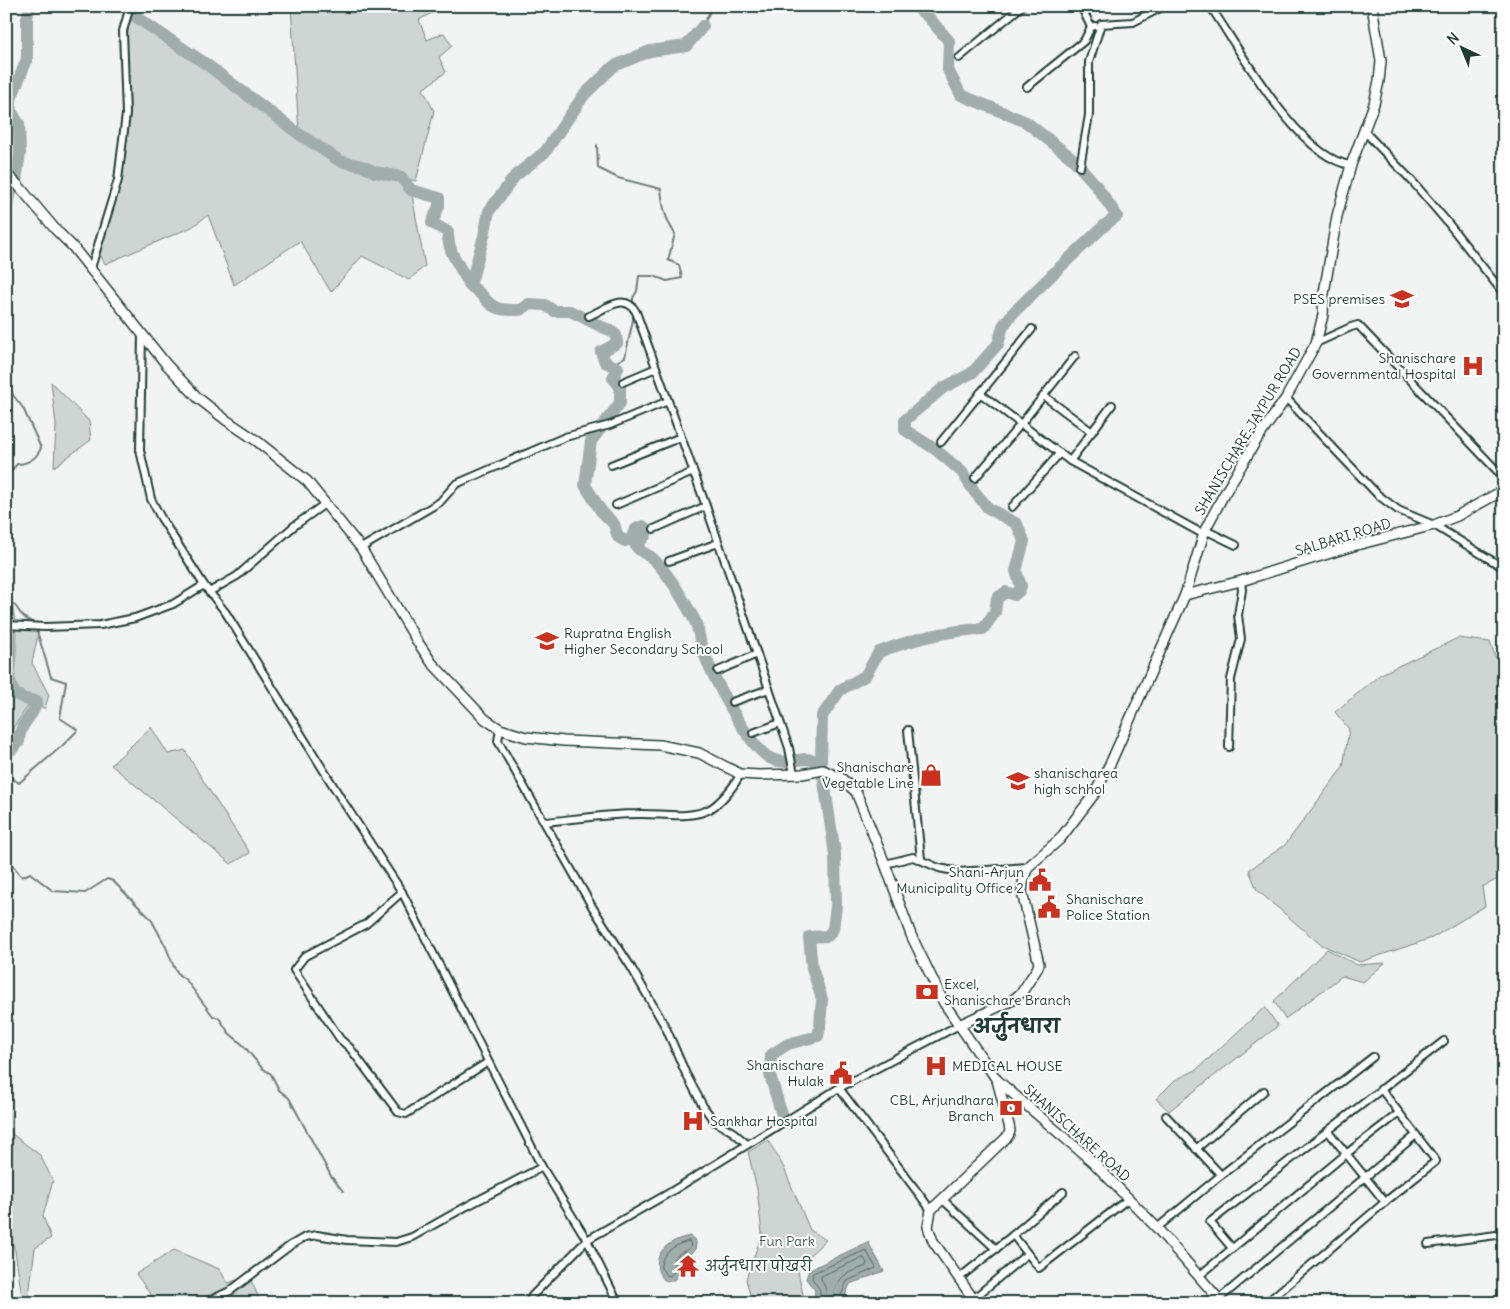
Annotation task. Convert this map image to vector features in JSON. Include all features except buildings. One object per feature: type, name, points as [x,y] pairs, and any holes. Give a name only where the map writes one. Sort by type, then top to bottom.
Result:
[{"type":"street","points":[[91,268],[118,180],[126,114],[123,30],[130,6]]},
{"type":"street","points":[[959,58],[1022,6]]},
{"type":"street","points":[[1081,6],[1091,27]]},
{"type":"street","points":[[1027,87],[1084,41],[1091,27],[1101,24],[1133,22],[1164,6]]},
{"type":"street","points":[[1210,6],[1290,123],[1318,149],[1342,164],[1352,166]]},
{"type":"street","name":"SHANISCHARE-JAYPUR ROAD","points":[[1028,867],[1060,838],[1095,792],[1111,762],[1185,595],[1204,532],[1222,498],[1256,441],[1286,398],[1316,344],[1323,315],[1330,250],[1337,216],[1374,104],[1380,61],[1372,6]]},
{"type":"street","points":[[1080,167],[1089,115],[1088,62],[1101,24]]},
{"type":"street","points":[[1364,132],[1448,223],[1504,294]]},
{"type":"street","points":[[8,174],[54,229],[91,268],[166,364],[198,398],[257,441],[307,481],[361,548],[416,641],[432,663],[485,719],[500,729],[526,738],[660,745],[699,753],[740,774],[737,782],[712,808],[703,812],[679,815],[637,814],[545,822]]},
{"type":"street","points":[[589,316],[620,302],[627,302],[632,306],[706,506],[769,689],[792,760],[794,774]]},
{"type":"street","points":[[1316,344],[1358,325],[1504,478]]},
{"type":"street","points":[[941,442],[1032,329]]},
{"type":"street","points":[[142,334],[140,450],[151,499],[204,585],[226,613],[338,794],[402,892],[542,1168],[586,1240],[618,1303]]},
{"type":"street","points":[[975,478],[1075,356]]},
{"type":"street","points":[[624,382],[656,368]]},
{"type":"street","points":[[980,393],[1070,461],[1204,532],[1236,545]]},
{"type":"street","points":[[1044,396],[1092,432]]},
{"type":"street","points":[[1286,398],[1378,495],[1398,510],[1434,525],[1504,568]]},
{"type":"street","points":[[361,548],[440,502],[456,484],[564,436],[589,432],[610,425],[668,401]]},
{"type":"street","points":[[1070,461],[1112,405]]},
{"type":"street","points":[[611,465],[681,437]]},
{"type":"street","points":[[1012,507],[1060,453]]},
{"type":"street","points":[[616,505],[694,472]]},
{"type":"street","name":"SALBARI ROAD","points":[[1185,595],[1241,581],[1353,546],[1434,525],[1456,516],[1504,490]]},
{"type":"street","points":[[209,592],[237,576],[287,532],[326,503]]},
{"type":"street","points":[[654,529],[706,506]]},
{"type":"street","points":[[669,561],[718,542]]},
{"type":"street","points":[[1229,747],[1231,680],[1241,639],[1238,615],[1242,590],[1241,581]]},
{"type":"street","points":[[6,625],[100,625],[135,618],[172,604],[204,585]]},
{"type":"street","points":[[718,671],[756,654]]},
{"type":"street","points":[[732,702],[769,689]]},
{"type":"street","points":[[753,733],[780,723]]},
{"type":"street","points":[[500,729],[498,741],[593,908],[631,966],[666,1028],[686,1074],[703,1106],[714,1121],[747,1144]]},
{"type":"street","points":[[908,730],[922,859]]},
{"type":"street","name":"SHANISCHARE ROAD","points":[[740,774],[794,774],[823,770],[849,784],[856,792],[911,935],[944,1003],[997,1080],[1092,1162],[1157,1228],[1199,1276],[1217,1301]]},
{"type":"street","points":[[528,1303],[543,1284],[586,1240],[669,1192],[839,1088],[959,1025],[1013,1000],[1022,992],[1038,969],[1039,964],[1022,892],[1024,877],[1028,867],[960,872],[939,868],[913,856],[885,864]]},
{"type":"street","points":[[402,892],[366,924],[305,956],[294,970],[340,1040],[350,1048],[398,1112],[406,1114],[488,1062]]},
{"type":"street","points":[[1232,1248],[1210,1222],[1444,1041]]},
{"type":"street","points":[[1157,1228],[1221,1175],[1373,1056]]},
{"type":"street","points":[[997,1080],[1009,1125],[1010,1131],[1008,1136],[931,1210],[928,1227],[933,1241],[974,1301],[1028,1254]]},
{"type":"street","points":[[839,1088],[931,1210]]},
{"type":"street","points":[[1266,1303],[1436,1161],[1382,1089]]},
{"type":"street","points":[[1196,1149],[1264,1091]]},
{"type":"street","points":[[1199,1276],[1346,1154],[1399,1113]]},
{"type":"street","points":[[1166,1116],[1221,1175]]},
{"type":"street","points":[[1328,1131],[1385,1202]]},
{"type":"street","points":[[1217,1301],[1416,1135]]},
{"type":"street","points":[[204,1303],[230,1291],[291,1245],[305,1237],[317,1235],[347,1240],[396,1242],[412,1237],[467,1206],[542,1168]]},
{"type":"street","points":[[958,1279],[1063,1192]]},
{"type":"street","points":[[1013,1235],[1039,1268],[1128,1199]]},
{"type":"street","points":[[943,1200],[996,1249]]},
{"type":"street","points":[[1428,1244],[1504,1234]]},
{"type":"green space","points":[[291,6],[444,6],[419,20],[427,40],[444,33],[452,46],[439,57],[446,72],[423,89],[434,111],[416,181],[402,178],[411,190],[425,266],[409,280],[362,256],[331,292],[300,241],[234,285],[208,215],[192,227],[105,264],[98,250],[123,138],[124,64],[130,13],[206,64],[299,134]]},
{"type":"green space","points":[[51,382],[89,421],[91,440],[54,467],[56,425]]},
{"type":"green space","points":[[6,623],[39,630],[32,663],[49,695],[45,708],[28,706],[13,728],[12,738],[8,743],[6,743]]},
{"type":"green space","points":[[1458,638],[1490,642],[1495,656],[1504,670],[1504,876],[1482,887],[1485,906],[1432,938],[1360,962],[1320,944],[1257,890],[1249,870],[1285,845],[1343,767],[1349,729],[1335,712],[1381,674]]},
{"type":"green space","points":[[151,727],[168,754],[185,750],[250,853],[231,864],[111,765]]},
{"type":"green space","points":[[1327,949],[1357,965],[1385,963],[1363,982],[1342,976],[1285,1019],[1274,1001]]},
{"type":"green space","points":[[1265,1007],[1278,1026],[1169,1111],[1156,1099],[1175,1080],[1196,1070]]},
{"type":"green space","points":[[6,1089],[12,1134],[40,1155],[53,1181],[43,1216],[51,1238],[35,1248],[28,1303],[23,1303],[15,1251],[6,1223]]},
{"type":"green space","name":"Fun Park","points":[[768,1140],[783,1166],[810,1230],[826,1240],[797,1267],[805,1303],[752,1303],[746,1279],[762,1234],[757,1189],[748,1152]]},
{"type":"green space","points":[[174,1250],[219,1269],[228,1283],[249,1276],[261,1303],[157,1303],[136,1274]]},
{"type":"water","points":[[690,1236],[696,1241],[695,1249],[679,1260],[678,1275],[672,1281],[666,1281],[658,1269],[658,1260],[663,1250],[673,1242]]},
{"type":"water","points":[[868,1242],[884,1271],[850,1284],[843,1301],[839,1303],[814,1303],[815,1290],[806,1279],[809,1270]]},
{"type":"waterway","points":[[6,216],[8,199],[16,181],[20,153],[19,124],[11,111],[11,99],[27,59],[27,18],[30,6]]},
{"type":"waterway","points":[[124,6],[130,13],[206,64],[299,134],[340,161],[362,166],[375,172],[401,177],[411,190],[439,198],[439,206],[432,223],[448,232],[452,254],[470,286],[492,305],[503,309],[516,310],[520,310],[529,304],[545,305],[554,311],[570,311],[610,330],[616,335],[617,343],[601,352],[605,362],[618,368],[613,378],[620,386],[620,403],[591,441],[585,485],[601,511],[614,524],[618,537],[625,541],[632,539],[636,529],[643,526],[646,529],[646,535],[636,546],[657,563],[680,595],[696,622],[702,648],[732,710],[742,727],[763,753],[776,760],[806,759],[821,762]]},
{"type":"waterway","points":[[703,26],[710,11],[710,6]]},
{"type":"waterway","points":[[781,1112],[770,1075],[771,1055],[788,1044],[818,1036],[822,999],[812,968],[809,937],[828,936],[833,929],[836,906],[835,854],[821,762],[822,716],[840,690],[865,676],[879,652],[930,636],[956,631],[983,629],[995,612],[997,598],[1006,592],[1014,595],[1021,586],[1016,571],[1024,541],[1017,524],[988,508],[962,472],[935,449],[905,430],[905,420],[943,388],[972,373],[998,344],[1003,326],[1013,313],[1105,225],[1117,216],[1095,184],[1073,159],[1026,122],[961,95],[948,70],[949,41],[929,18],[915,6]]},
{"type":"waterway","points":[[470,286],[489,211],[515,176],[545,152],[584,95],[614,66],[650,51],[686,46],[703,26]]},
{"type":"waterway","points":[[597,145],[598,168],[618,178],[661,189],[665,213],[675,234],[668,260],[679,265],[682,278],[667,281],[654,276],[639,276],[633,305]]},
{"type":"waterway","points":[[611,365],[625,357],[633,312]]},
{"type":"waterway","points":[[6,378],[13,395],[23,408],[41,448],[35,457],[28,462],[17,464],[6,477]]},
{"type":"waterway","points":[[6,600],[13,604],[24,617],[34,624]]},
{"type":"waterway","points":[[6,605],[10,624],[11,660],[9,678],[14,693],[25,699],[37,701],[33,712],[21,729],[19,742],[11,750],[6,750]]},
{"type":"waterway","points":[[6,774],[19,783],[78,730],[60,718],[66,682],[51,677],[36,628]]},
{"type":"waterway","points":[[6,857],[22,877],[30,873],[53,891],[85,893],[107,879],[113,881],[151,919],[179,975],[186,980],[213,1016],[219,1018],[229,1033],[243,1045],[262,1068],[271,1074],[279,1090],[289,1098],[331,1176],[343,1191]]},
{"type":"place","name":"PSES premises","points":[[1402,299]]},
{"type":"place","name":"Shanischare Governmental Hospital","points":[[1473,366]]},
{"type":"place","name":"Rupratna English Higher Secondary School","points":[[547,641]]},
{"type":"place","name":"Shanischare Vegetable Line","points":[[931,775]]},
{"type":"place","name":"shanischarea high schhol","points":[[1018,781]]},
{"type":"place","name":"Shani-Arjun Municipality Office 2","points":[[1040,880]]},
{"type":"place","name":"Shanischare Police Station","points":[[1049,907]]},
{"type":"place","name":"Excel, Shanischare Branch","points":[[927,992]]},
{"type":"place","name":"MEDICAL HOUSE","points":[[936,1066]]},
{"type":"place","name":"Shanischare Hulak","points":[[841,1073]]},
{"type":"place","name":"CBL, Arjundhara Branch","points":[[1011,1108]]},
{"type":"place","name":"Sankhar Hospital","points":[[693,1121]]},
{"type":"place","name":"अर्जुनधारा पोखरी","points":[[688,1266]]},
{"type":"district","name":"अर्जुनधारा","points":[[1016,1026]]}]
